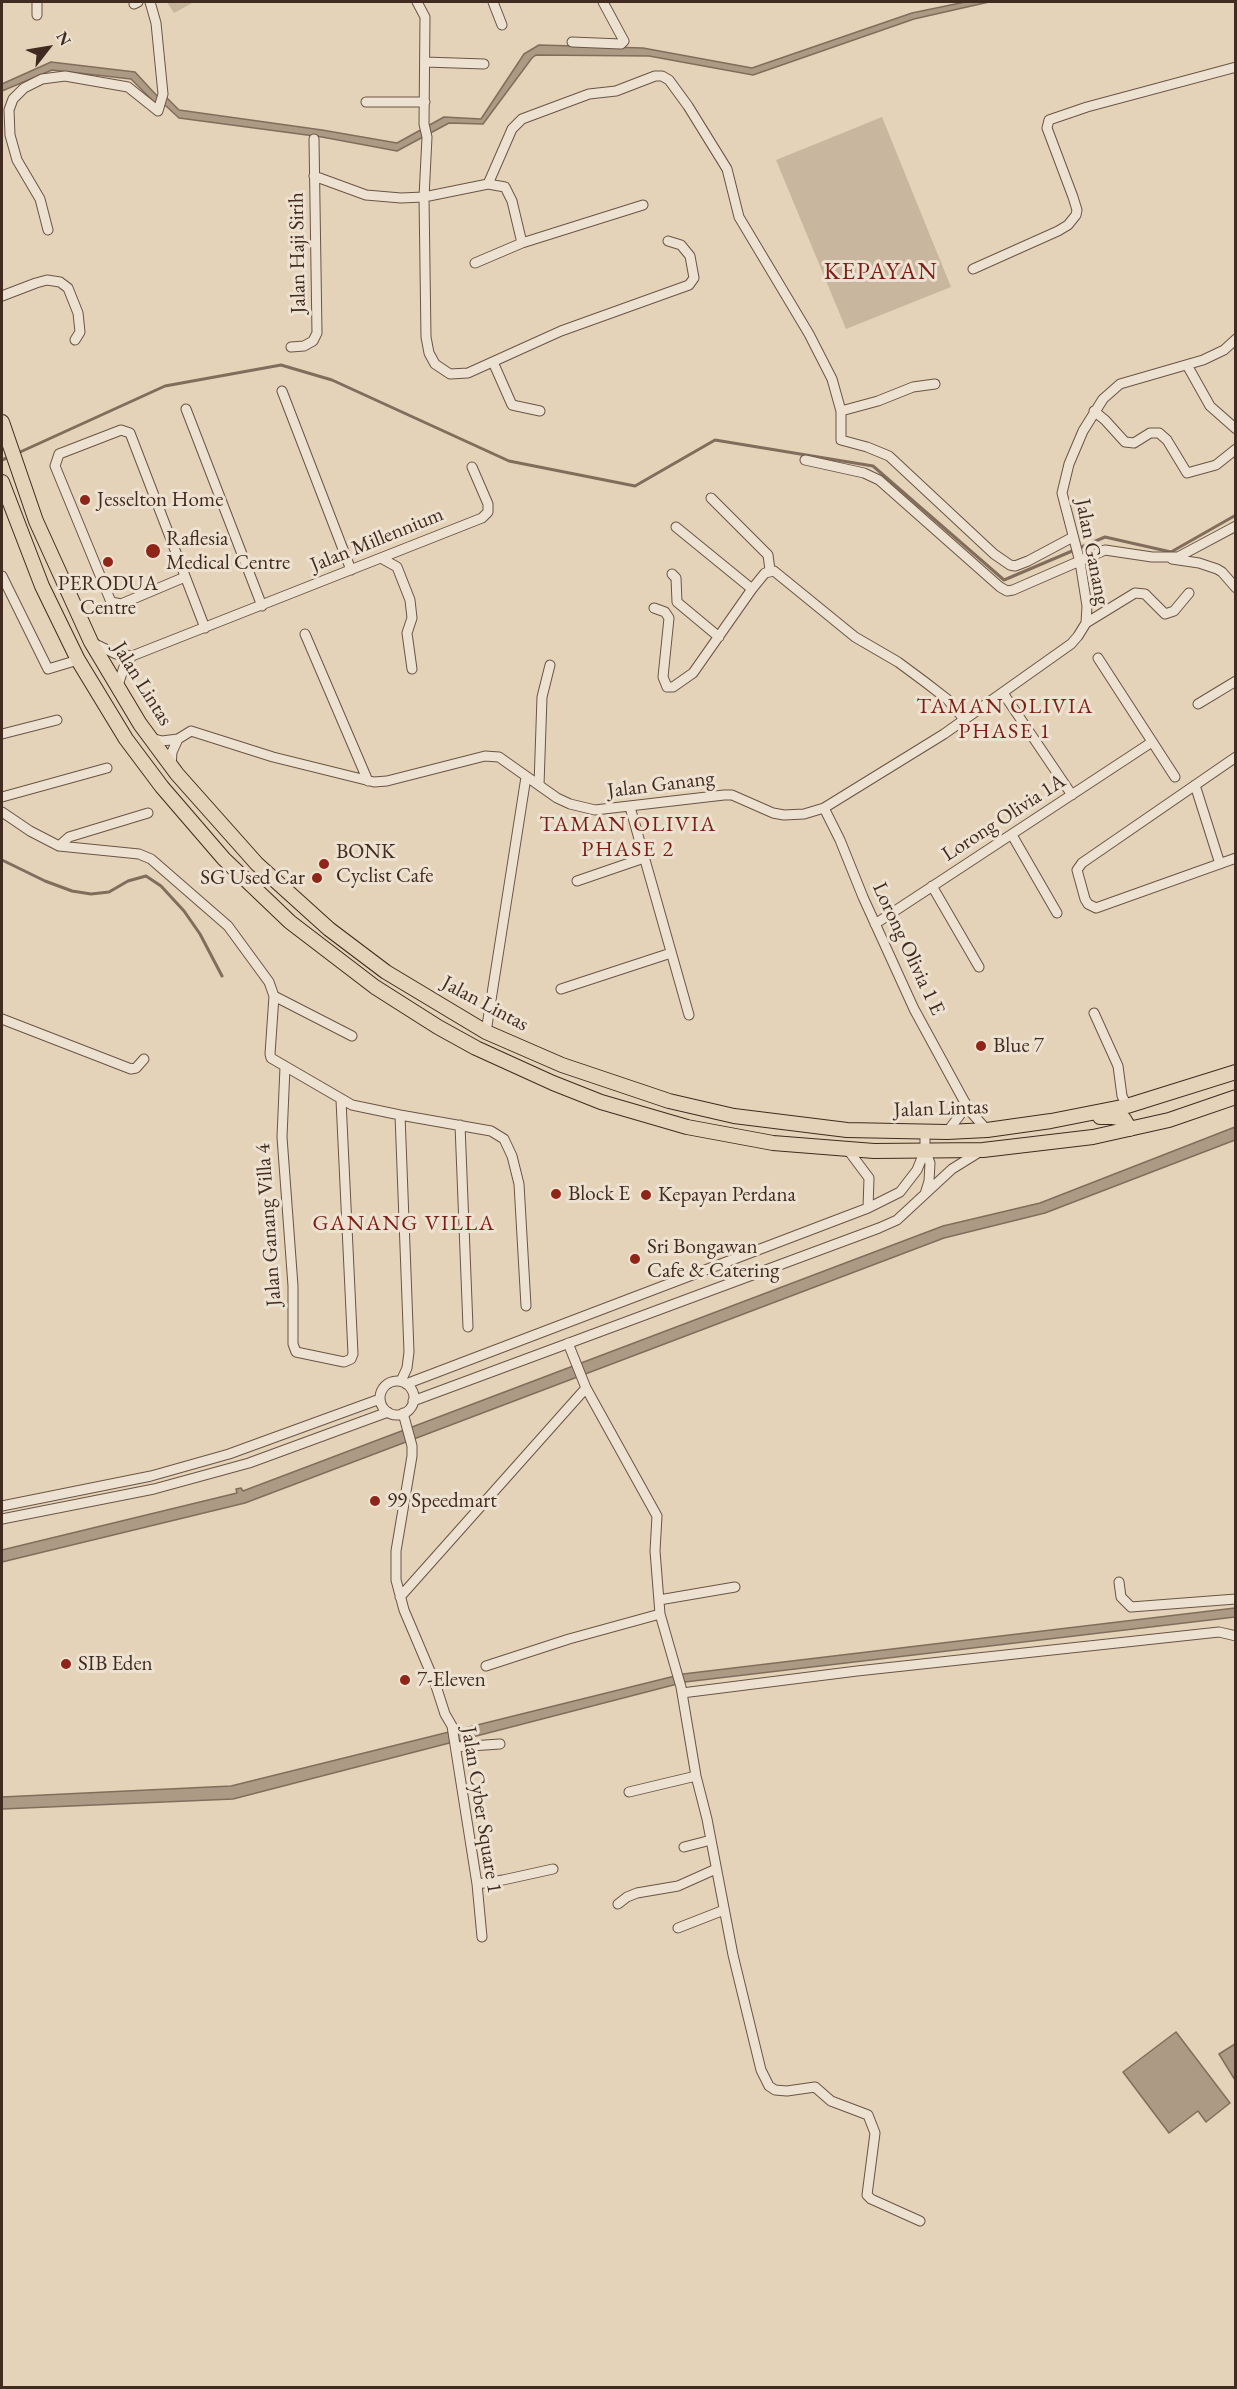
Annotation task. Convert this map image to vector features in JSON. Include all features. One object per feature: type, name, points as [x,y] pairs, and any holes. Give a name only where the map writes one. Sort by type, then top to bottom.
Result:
[{"type":"highway","name":"Jalan Lintas","points":[[2,422],[36,521],[91,642],[117,688],[171,766],[238,845],[283,889],[329,929],[386,972],[486,1032],[609,1082],[669,1101],[724,1114],[836,1130],[925,1132],[987,1130],[1127,1106],[1236,1072]]},
{"type":"highway","name":"Jalan Lintas","points":[[2,485],[42,586],[78,660],[106,710],[143,764],[224,859],[316,943],[375,987],[438,1027],[485,1053],[601,1102],[687,1127],[763,1142],[848,1149],[983,1150],[1056,1142],[1169,1120],[1236,1096]]},
{"type":"highway","points":[[438,1027],[437,1016],[444,1008]]},
{"type":"highway","points":[[1065,1118],[1113,1116],[1124,1119],[1130,1129]]},
{"type":"street","points":[[37,2],[37,15]]},
{"type":"street","points":[[48,230],[40,199],[18,160],[10,135],[9,110],[13,99],[24,88],[36,82],[65,76],[128,87],[158,111],[162,94],[156,23],[150,2]]},
{"type":"street","points":[[417,2],[425,17],[426,337],[429,353],[435,364],[450,374],[468,373],[561,331],[693,283],[694,270],[687,250],[668,241]]},
{"type":"street","points":[[493,2],[501,25]]},
{"type":"street","points":[[572,42],[621,44],[624,41],[603,2]]},
{"type":"street","points":[[425,62],[484,64]]},
{"type":"street","points":[[973,269],[1058,231],[1068,225],[1076,215],[1077,210],[1073,197],[1047,128],[1049,120],[1121,97],[1236,67]]},
{"type":"street","points":[[488,184],[512,129],[522,119],[582,96],[616,92],[655,76],[662,76],[669,80],[708,136],[727,170],[739,217],[809,334],[832,379],[841,411],[841,441],[867,447],[889,456],[994,554],[1010,565],[1015,566],[1028,561],[1073,540]]},
{"type":"street","points":[[366,102],[425,102]]},
{"type":"street","name":"Jalan Haji Sirih","points":[[291,347],[304,346],[313,341],[317,333],[314,139]]},
{"type":"street","points":[[314,176],[366,195],[401,198],[424,197],[488,184],[500,185],[508,193],[522,243]]},
{"type":"street","points":[[475,263],[522,243],[643,205]]},
{"type":"street","points":[[2,296],[47,280],[60,282],[68,288],[78,313],[80,332],[75,340]]},
{"type":"street","name":"Jalan Ganang","points":[[150,737],[162,741],[178,740],[187,732],[196,731],[273,757],[368,781],[387,781],[492,755],[499,756],[557,798],[582,808],[595,810],[724,795],[732,795],[773,813],[784,815],[804,814],[824,808],[882,774],[964,720],[1071,644],[1086,623],[1087,606],[1079,561],[1063,499],[1063,484],[1074,448],[1094,411],[1103,399],[1120,384],[1137,377],[1203,360],[1234,346]]},
{"type":"street","points":[[493,362],[512,405],[540,411]]},
{"type":"street","points":[[1187,365],[1210,406],[1236,429]]},
{"type":"street","points":[[841,411],[878,401],[914,387],[935,384]]},
{"type":"street","points":[[282,391],[351,570]]},
{"type":"street","points":[[186,409],[262,606]]},
{"type":"street","points":[[1094,411],[1125,442],[1134,442],[1150,433],[1159,433],[1167,440],[1187,473],[1216,465],[1236,449]]},
{"type":"street","points":[[185,577],[121,604],[115,604],[107,599],[55,466],[59,454],[121,430],[130,434],[205,628]]},
{"type":"street","points":[[805,460],[864,473],[879,480],[1004,590],[1013,590],[1108,550],[1199,563],[1222,572],[1236,588]]},
{"type":"street","name":"Jalan Millennium","points":[[132,656],[486,515],[488,504],[472,467]]},
{"type":"street","points":[[711,498],[768,555],[770,570]]},
{"type":"street","points":[[1170,558],[1181,555],[1236,526]]},
{"type":"street","points":[[676,527],[752,589]]},
{"type":"street","points":[[381,558],[397,567],[410,600],[412,618],[407,633],[412,669]]},
{"type":"street","points":[[654,608],[665,612],[669,618],[663,677],[667,687],[679,684],[693,673],[765,573],[770,570],[777,572],[855,637],[898,662],[926,682],[947,699],[964,720]]},
{"type":"street","points":[[672,574],[676,578],[677,602],[719,636]]},
{"type":"street","points":[[2,576],[48,669],[78,660]]},
{"type":"street","points":[[1086,623],[1135,593],[1145,594],[1166,614],[1174,611],[1189,593]]},
{"type":"street","points":[[305,634],[368,781]]},
{"type":"street","points":[[91,642],[116,654],[132,656],[124,667],[117,688]]},
{"type":"street","points":[[1098,658],[1175,777]]},
{"type":"street","points":[[539,785],[542,697],[550,665]]},
{"type":"street","points":[[1198,704],[1236,681]]},
{"type":"street","points":[[1003,693],[1072,795]]},
{"type":"street","points":[[2,734],[57,720]]},
{"type":"street","points":[[171,766],[172,752],[178,740]]},
{"type":"street","name":"Lorong Olivia 1A","points":[[875,924],[1152,742]]},
{"type":"street","points":[[1236,757],[1078,866],[1077,870],[1085,899],[1091,907],[1100,907],[1236,858]]},
{"type":"street","points":[[2,797],[107,768]]},
{"type":"street","points":[[486,1032],[526,777]]},
{"type":"street","points":[[1195,785],[1220,864]]},
{"type":"street","points":[[630,807],[689,1015]]},
{"type":"street","name":"Lorong Olivia 1 E","points":[[824,808],[908,996],[965,1101],[974,1116],[987,1130]]},
{"type":"street","points":[[2,812],[59,846],[139,854],[151,859],[228,926],[269,982],[274,996],[271,1058],[341,1100],[363,1108],[491,1131],[504,1139],[512,1156],[519,1184],[526,1306]]},
{"type":"street","points":[[59,846],[69,837],[148,813]]},
{"type":"street","points":[[1012,834],[1057,913]]},
{"type":"street","points":[[577,881],[644,858]]},
{"type":"street","points":[[932,886],[979,967]]},
{"type":"street","points":[[561,988],[671,952]]},
{"type":"street","points":[[274,996],[352,1036]]},
{"type":"street","points":[[1094,1013],[1118,1066],[1122,1096],[1127,1106]]},
{"type":"street","points":[[2,1018],[131,1069],[136,1068],[144,1059]]},
{"type":"street","name":"Jalan Ganang Villa 4","points":[[285,1067],[282,1137],[293,1286],[293,1344],[297,1352],[344,1362],[351,1359],[353,1354],[341,1100]]},
{"type":"street","points":[[947,1132],[960,1116],[965,1101]]},
{"type":"street","points":[[400,1115],[409,1352],[404,1382]]},
{"type":"street","points":[[460,1125],[468,1327]]},
{"type":"street","points":[[925,1132],[925,1150],[930,1164],[929,1181],[925,1194]]},
{"type":"street","points":[[848,1149],[869,1178],[868,1208]]},
{"type":"street","points":[[2,1506],[151,1476],[229,1454],[380,1399],[386,1385],[390,1382],[404,1382],[868,1208],[900,1191],[917,1170],[925,1150]]},
{"type":"street","points":[[413,1401],[879,1228],[897,1220],[952,1169],[983,1150]]},
{"type":"street","points":[[568,1343],[586,1388],[657,1516],[655,1551],[660,1614],[677,1672],[724,1910],[755,2051],[765,2079],[770,2086],[780,2092],[815,2087],[831,2101],[868,2115],[875,2133],[867,2195],[871,2199],[920,2221]]},
{"type":"street","points":[[2,1519],[154,1489],[281,1452],[388,1412],[403,1413],[413,1401],[412,1391],[404,1382]]},
{"type":"street","points":[[400,1597],[586,1388]]},
{"type":"street","points":[[380,1399],[388,1412]]},
{"type":"street","name":"Jalan Cyber Square 1","points":[[403,1413],[412,1446],[396,1551],[396,1580],[400,1597],[445,1714],[452,1726],[477,1884],[482,1938]]},
{"type":"street","points":[[1119,1582],[1121,1597],[1131,1608],[1236,1599]]},
{"type":"street","points":[[659,1600],[735,1587]]},
{"type":"street","points":[[486,1666],[569,1639],[660,1614]]},
{"type":"street","points":[[681,1690],[1220,1632],[1236,1636]]},
{"type":"street","points":[[455,1744],[500,1744]]},
{"type":"street","points":[[629,1792],[696,1776]]},
{"type":"street","points":[[684,1847],[711,1840]]},
{"type":"street","points":[[477,1884],[503,1881],[553,1869]]},
{"type":"street","points":[[618,1904],[637,1893],[678,1886],[716,1869]]},
{"type":"street","points":[[678,1928],[724,1910]]},
{"type":"shaded area","points":[[167,2],[194,2],[174,13]]},
{"type":"shaded area","points":[[965,2],[989,2],[914,19],[753,75],[649,56],[536,55],[483,124],[449,123],[397,151],[322,137],[179,118],[166,106],[156,104],[131,79],[52,70],[2,91],[2,84],[51,62],[135,72],[158,97],[167,98],[179,110],[397,143],[444,117],[481,119],[524,54],[539,45],[643,48],[752,68],[912,13]]},
{"type":"shaded area","points":[[882,117],[951,287],[846,329],[776,160]]},
{"type":"shaded area","points":[[1235,1127],[1235,1140],[1045,1213],[944,1238],[245,1503],[2,1562],[2,1550],[237,1493],[236,1489],[241,1488],[243,1491],[943,1226],[1040,1203]]},
{"type":"shaded area","points":[[1235,1608],[1235,1617],[685,1682],[233,1799],[2,1809],[2,1797],[231,1786],[683,1674]]},
{"type":"shaded area","points":[[1176,2032],[1230,2103],[1206,2122],[1198,2111],[1169,2133],[1123,2072]]},
{"type":"shaded area","points":[[1235,2044],[1235,2080],[1219,2054]]},
{"type":"waterway","points":[[18,453],[165,386],[281,365],[332,380],[509,461],[635,486],[715,440],[873,466],[1004,580],[1105,537],[1171,552],[1236,515]]},
{"type":"waterway","points":[[2,460],[9,457]]},
{"type":"waterway","points":[[2,860],[45,881],[72,891],[91,894],[109,892],[128,881],[146,876],[161,886],[184,911],[200,934],[222,976]]},
{"type":"place","name":"Jesselton Home","points":[[85,500]]},
{"type":"place","name":"Raflesia Medical Centre","points":[[153,551]]},
{"type":"place","name":"PERODUA Centre","points":[[108,562]]},
{"type":"place","name":"BONK Cyclist Cafe","points":[[324,864]]},
{"type":"place","name":"SG Used Car","points":[[317,878]]},
{"type":"place","name":"Blue 7","points":[[981,1046]]},
{"type":"place","name":"Block E","points":[[556,1194]]},
{"type":"place","name":"Kepayan Perdana","points":[[646,1195]]},
{"type":"place","name":"Sri Bongawan Cafe & Catering","points":[[635,1259]]},
{"type":"place","name":"99 Speedmart","points":[[375,1501]]},
{"type":"place","name":"SIB Eden","points":[[66,1664]]},
{"type":"place","name":"7-Eleven","points":[[405,1680]]},
{"type":"district","name":"KEPAYAN","points":[[881,272]]},
{"type":"district","name":"TAMAN OLIVIA PHASE 1","points":[[1005,720]]},
{"type":"district","name":"TAMAN OLIVIA PHASE 2","points":[[628,838]]},
{"type":"district","name":"GANANG VILLA","points":[[404,1224]]}]
